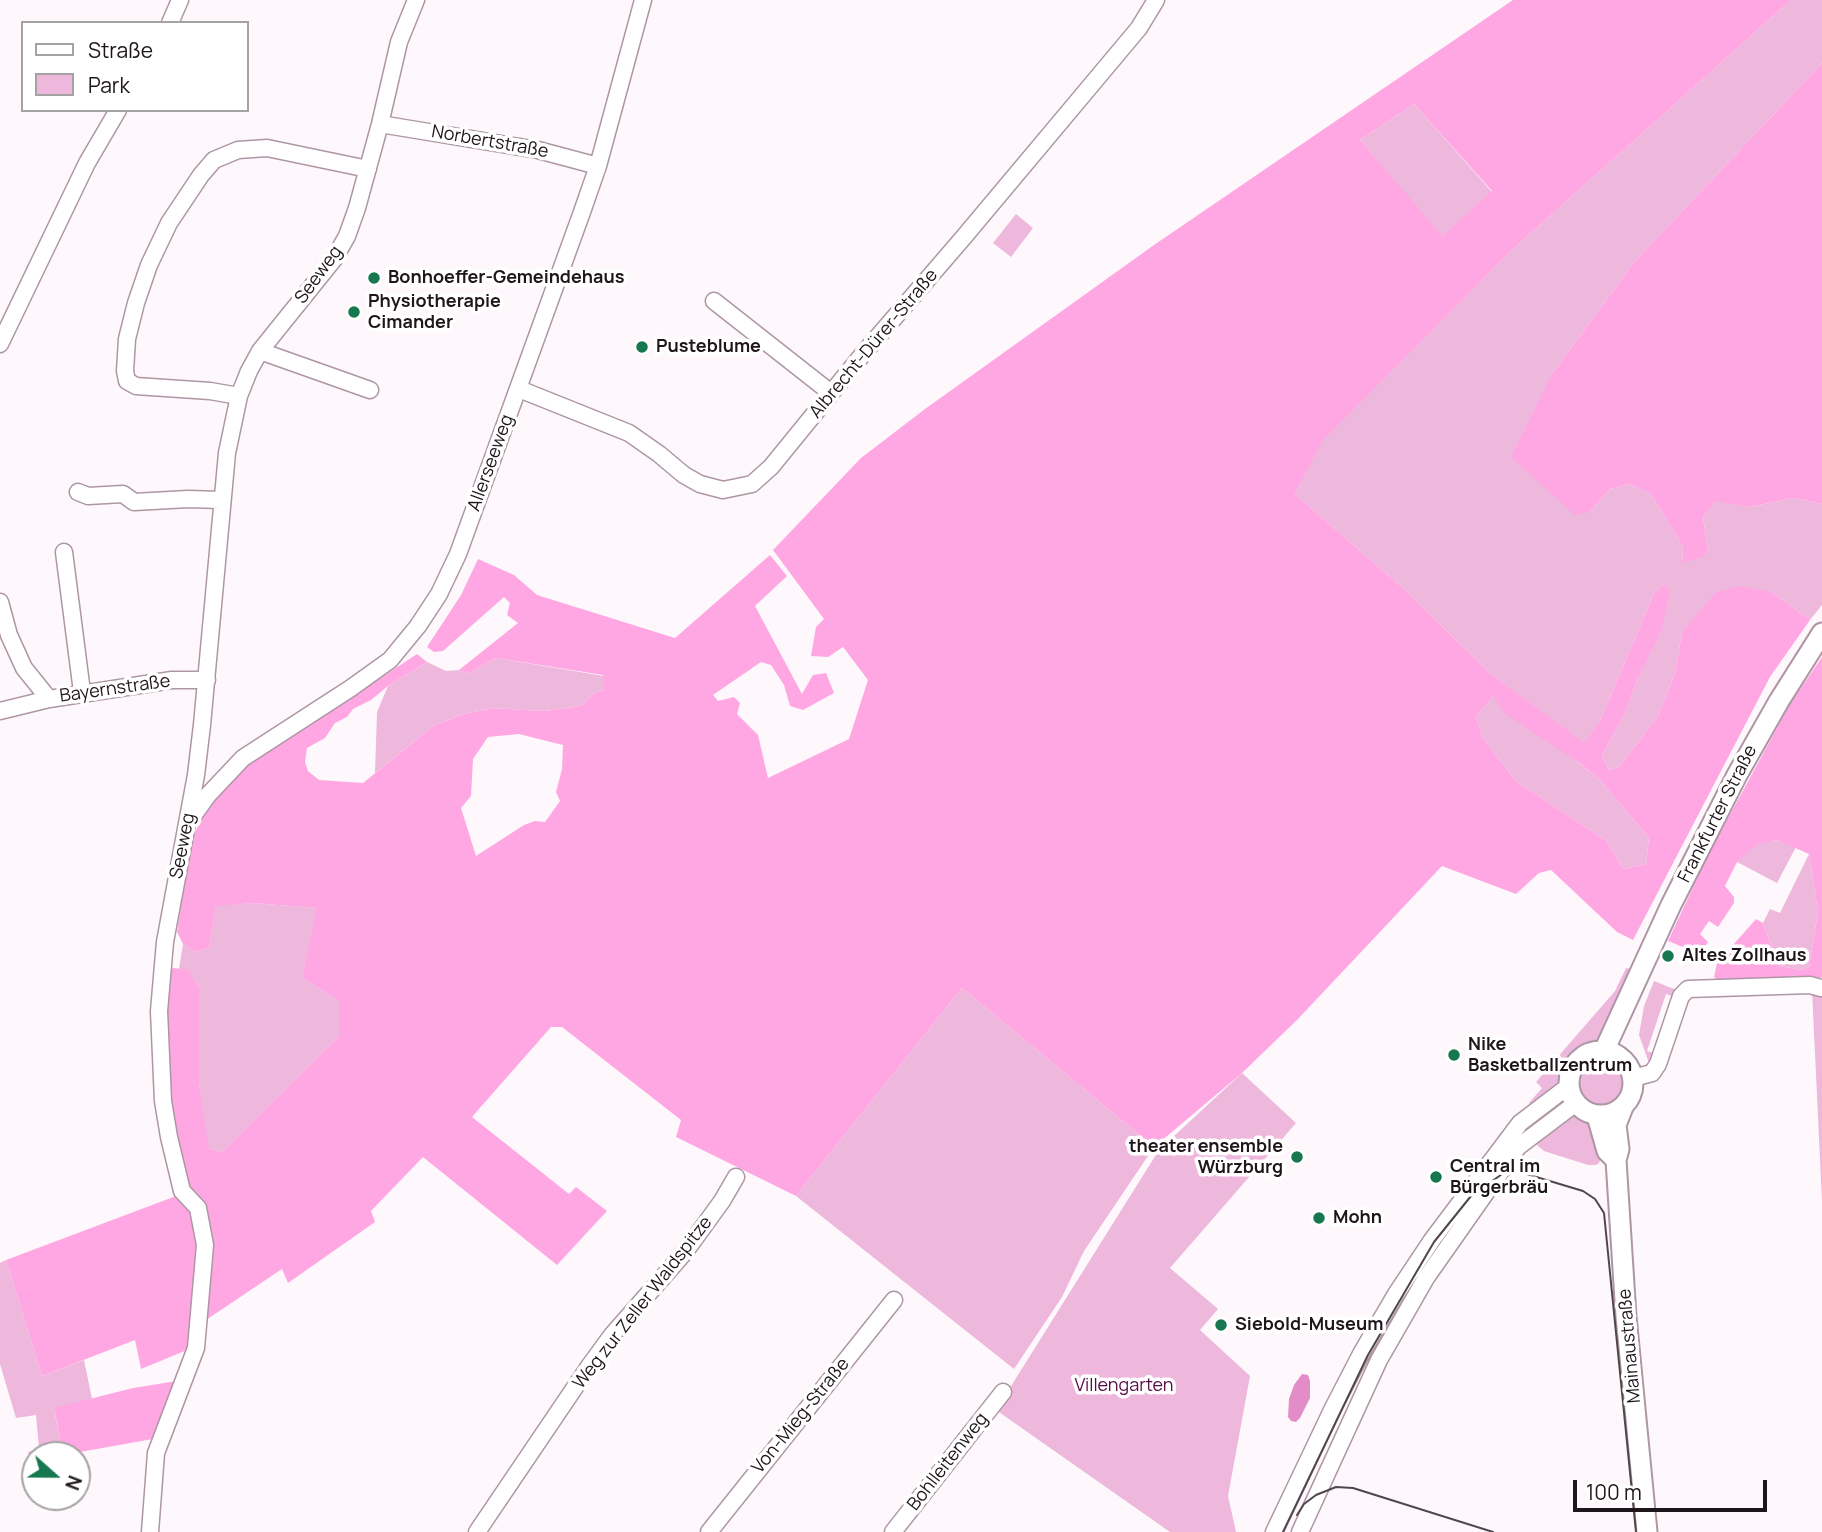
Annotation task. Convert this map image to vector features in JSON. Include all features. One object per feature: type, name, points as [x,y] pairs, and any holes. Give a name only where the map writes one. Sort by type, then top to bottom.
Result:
[{"type":"main road","name":"Frankfurter Straße","points":[[1612,1054],[1629,1022],[1628,1001],[1671,905],[1737,775],[1822,633]]},
{"type":"main road","points":[[1612,1054],[1640,1076],[1632,1094],[1615,1113],[1597,1116],[1584,1111],[1573,1097],[1572,1070],[1585,1055],[1612,1054]]},
{"type":"main road","name":"Mainaustraße","points":[[1623,1107],[1616,1125],[1619,1149],[1616,1160],[1626,1315],[1647,1532]]},
{"type":"main road","name":"Mainaustraße","points":[[1597,1116],[1607,1151],[1616,1160]]},
{"type":"street","points":[[171,21],[180,0]]},
{"type":"street","name":"Seeweg","points":[[150,1532],[156,1453],[197,1348],[205,1245],[198,1208],[182,1191],[163,1101],[159,1011],[165,942],[196,775],[227,453],[239,396],[260,351],[334,259],[347,236],[368,169],[399,42],[416,0]]},
{"type":"street","name":"Allerseeweg","points":[[187,825],[208,795],[243,758],[390,660],[439,594],[458,554],[598,166],[643,0]]},
{"type":"street","name":"Albrecht-Dürer-Straße","points":[[519,389],[622,430],[700,484],[723,490],[743,487],[758,479],[1139,28],[1156,0]]},
{"type":"street","points":[[0,344],[86,163],[117,112]]},
{"type":"street","name":"Norbertstraße","points":[[380,124],[538,150],[598,166]]},
{"type":"street","points":[[239,396],[211,391],[136,386],[127,380],[125,372],[128,339],[136,303],[149,265],[169,223],[214,160],[238,150],[267,148],[368,169]]},
{"type":"street","points":[[714,301],[831,393]]},
{"type":"street","points":[[260,351],[370,390]]},
{"type":"street","points":[[78,492],[88,496],[123,494],[134,502],[221,500]]},
{"type":"street","points":[[64,552],[82,692]]},
{"type":"street","name":"Bayernstraße","points":[[0,602],[9,635],[24,668],[49,699],[172,680],[207,680]]},
{"type":"street","points":[[0,711],[49,699]]},
{"type":"street","points":[[1640,1076],[1652,1073],[1658,1064],[1681,996],[1688,989],[1810,985],[1821,988]]},
{"type":"street","points":[[1300,1532],[1419,1274],[1460,1200],[1520,1123],[1562,1091],[1573,1097]]},
{"type":"street","name":"Weg zur Zeller Waldspitze","points":[[477,1532],[590,1364],[685,1252],[736,1177]]},
{"type":"street","points":[[1274,1532],[1332,1408],[1362,1352],[1419,1274]]},
{"type":"street","name":"Von-Mieg-Straße","points":[[709,1532],[894,1300]]},
{"type":"street","points":[[1362,1352],[1379,1360]]},
{"type":"street","name":"Bohlleitenweg","points":[[893,1532],[1003,1392]]},
{"type":"street","points":[[1332,1408],[1352,1415]]},
{"type":"green space","points":[[1791,0],[1822,0],[1822,63],[1635,261],[1552,374],[1590,512],[1610,489],[1630,484],[1651,494],[1683,547],[1682,563],[1708,550],[1703,517],[1714,500],[1749,507],[1794,498],[1822,504],[1822,605],[1810,620],[1772,592],[1682,632],[1675,673],[1658,716],[1619,767],[1609,770],[1602,756],[1625,713],[1638,678],[1664,584],[1654,593],[1600,721],[1584,744],[1490,673],[1404,589],[1295,494],[1321,441],[1512,250]]},
{"type":"green space","points":[[1414,104],[1492,192],[1441,237],[1360,140]]},
{"type":"green space","points":[[1016,214],[1033,228],[1011,257],[993,243]]},
{"type":"green space","points":[[496,658],[604,676],[604,690],[593,694],[581,706],[544,711],[493,708],[464,714],[433,726],[375,773],[377,712],[388,686],[427,662],[446,671],[459,670],[468,674]]},
{"type":"green space","points":[[1494,695],[1599,779],[1649,838],[1646,864],[1623,869],[1607,841],[1517,782],[1483,738],[1476,717]]},
{"type":"green space","points":[[1777,840],[1796,847],[1777,883],[1737,862],[1756,844]]},
{"type":"green space","points":[[1809,854],[1818,912],[1809,967],[1802,970],[1779,966],[1763,923],[1770,909],[1780,913]]},
{"type":"green space","points":[[253,903],[318,908],[302,978],[339,1001],[339,1036],[222,1152],[208,1149],[199,1083],[199,987],[187,970],[179,969],[183,944],[196,952],[209,948],[216,905]]},
{"type":"green space","points":[[1626,968],[1631,969],[1599,1040],[1575,1053],[1566,1064],[1556,1087],[1531,1105],[1529,1103],[1542,1088],[1536,1082],[1615,991]]},
{"type":"green space","points":[[1654,981],[1676,992],[1675,997],[1666,994],[1647,1051],[1657,1054],[1653,1062],[1649,1063],[1639,1035],[1644,1006]]},
{"type":"green space","points":[[1822,985],[1822,1201],[1812,990]]},
{"type":"green space","points":[[962,988],[1154,1147],[1084,1251],[1062,1297],[1014,1369],[796,1196]]},
{"type":"green space","points":[[1601,1057],[1620,1064],[1627,1083],[1620,1102],[1601,1109],[1582,1102],[1575,1083],[1582,1064]]},
{"type":"green space","name":"Villengarten","points":[[1242,1073],[1296,1123],[1170,1268],[1218,1309],[1200,1330],[1250,1376],[1228,1496],[1236,1532],[1170,1532],[996,1410],[1159,1150]]},
{"type":"green space","points":[[1570,1116],[1584,1119],[1596,1130],[1602,1156],[1596,1165],[1544,1151],[1538,1146],[1536,1142]]},
{"type":"green space","points":[[6,1260],[42,1376],[84,1360],[92,1399],[54,1409],[60,1441],[38,1441],[36,1415],[16,1418],[0,1364],[0,1263]]},
{"type":"shaded area","points":[[1513,0],[1791,0],[1512,250],[1322,441],[1295,494],[1404,589],[1490,673],[1584,743],[1600,721],[1654,593],[1664,584],[1669,595],[1662,629],[1638,678],[1625,713],[1602,756],[1609,770],[1619,767],[1658,716],[1675,673],[1682,632],[1715,593],[1740,586],[1772,592],[1810,620],[1770,677],[1633,940],[1617,932],[1551,870],[1539,873],[1516,894],[1442,866],[1298,1019],[1242,1073],[1154,1147],[962,988],[796,1196],[676,1137],[681,1120],[562,1027],[551,1027],[472,1117],[569,1194],[576,1187],[607,1211],[557,1265],[423,1157],[371,1211],[375,1222],[288,1283],[282,1269],[197,1326],[192,1348],[141,1369],[135,1340],[42,1376],[6,1260],[176,1196],[162,1049],[170,968],[187,969],[199,987],[199,1083],[209,1149],[222,1152],[339,1036],[339,1001],[302,978],[317,908],[253,903],[216,906],[209,948],[196,952],[183,944],[177,932],[191,840],[212,799],[243,764],[334,709],[417,654],[427,662],[353,709],[347,717],[335,723],[325,738],[307,748],[305,762],[308,771],[319,780],[363,783],[433,726],[464,714],[493,708],[544,711],[581,706],[593,694],[604,690],[603,675],[496,658],[468,674],[459,670],[518,623],[507,615],[510,603],[504,597],[443,651],[434,652],[427,647],[461,595],[478,559],[514,575],[537,595],[675,638],[770,555],[787,576],[755,606],[802,694],[813,675],[826,673],[834,693],[803,710],[790,706],[784,685],[771,665],[761,662],[713,695],[718,701],[734,697],[740,703],[737,714],[758,735],[768,778],[849,739],[868,680],[843,647],[828,657],[811,656],[816,627],[824,619],[773,550],[861,458],[1154,245]],"holes":[[[1414,104],[1492,191],[1442,236],[1360,140]],[[1494,695],[1503,712],[1599,779],[1649,838],[1646,864],[1623,869],[1607,841],[1517,782],[1483,738],[1476,717]],[[519,734],[563,745],[562,769],[556,792],[560,801],[545,822],[535,821],[524,825],[476,856],[461,808],[471,796],[473,759],[488,737]]]},
{"type":"shaded area","points":[[1822,63],[1822,504],[1794,498],[1749,507],[1715,501],[1703,517],[1708,550],[1703,557],[1682,563],[1683,547],[1651,494],[1630,484],[1610,489],[1590,512],[1575,515],[1511,457],[1552,374],[1635,261]]},
{"type":"shaded area","points":[[1822,657],[1822,977],[1815,981],[1718,981],[1714,977],[1717,963],[1756,919],[1763,923],[1779,966],[1802,970],[1809,967],[1818,912],[1809,854],[1777,840],[1756,845],[1737,862],[1725,886],[1734,897],[1734,903],[1718,927],[1709,921],[1700,934],[1708,942],[1700,954],[1668,941],[1708,855],[1790,704]]},
{"type":"shaded area","points":[[1302,1374],[1308,1375],[1310,1381],[1310,1398],[1296,1422],[1288,1417],[1289,1399]]},
{"type":"shaded area","points":[[177,1381],[153,1439],[91,1450],[91,1441],[60,1441],[54,1408],[133,1388]]},
{"type":"tram line","points":[[1283,1532],[1368,1355],[1434,1242],[1471,1196],[1505,1172],[1513,1170],[1583,1191],[1595,1199],[1604,1213],[1636,1532]]},
{"type":"tram line","points":[[1297,1515],[1304,1504],[1316,1495],[1336,1487],[1353,1488],[1493,1532]]},
{"type":"place","name":"Bonhoeffer-Gemeindehaus","points":[[374,278]]},
{"type":"place","name":"Physiotherapie Cimander","points":[[354,312]]},
{"type":"place","name":"Pusteblume","points":[[642,347]]},
{"type":"place","name":"Altes Zollhaus","points":[[1668,956]]},
{"type":"place","name":"Nike Basketballzentrum","points":[[1454,1055]]},
{"type":"place","name":"theater ensemble Würzburg","points":[[1297,1157]]},
{"type":"place","name":"Central im Bürgerbräu","points":[[1436,1177]]},
{"type":"place","name":"Mohn","points":[[1319,1218]]},
{"type":"place","name":"Siebold-Museum","points":[[1221,1325]]}]
